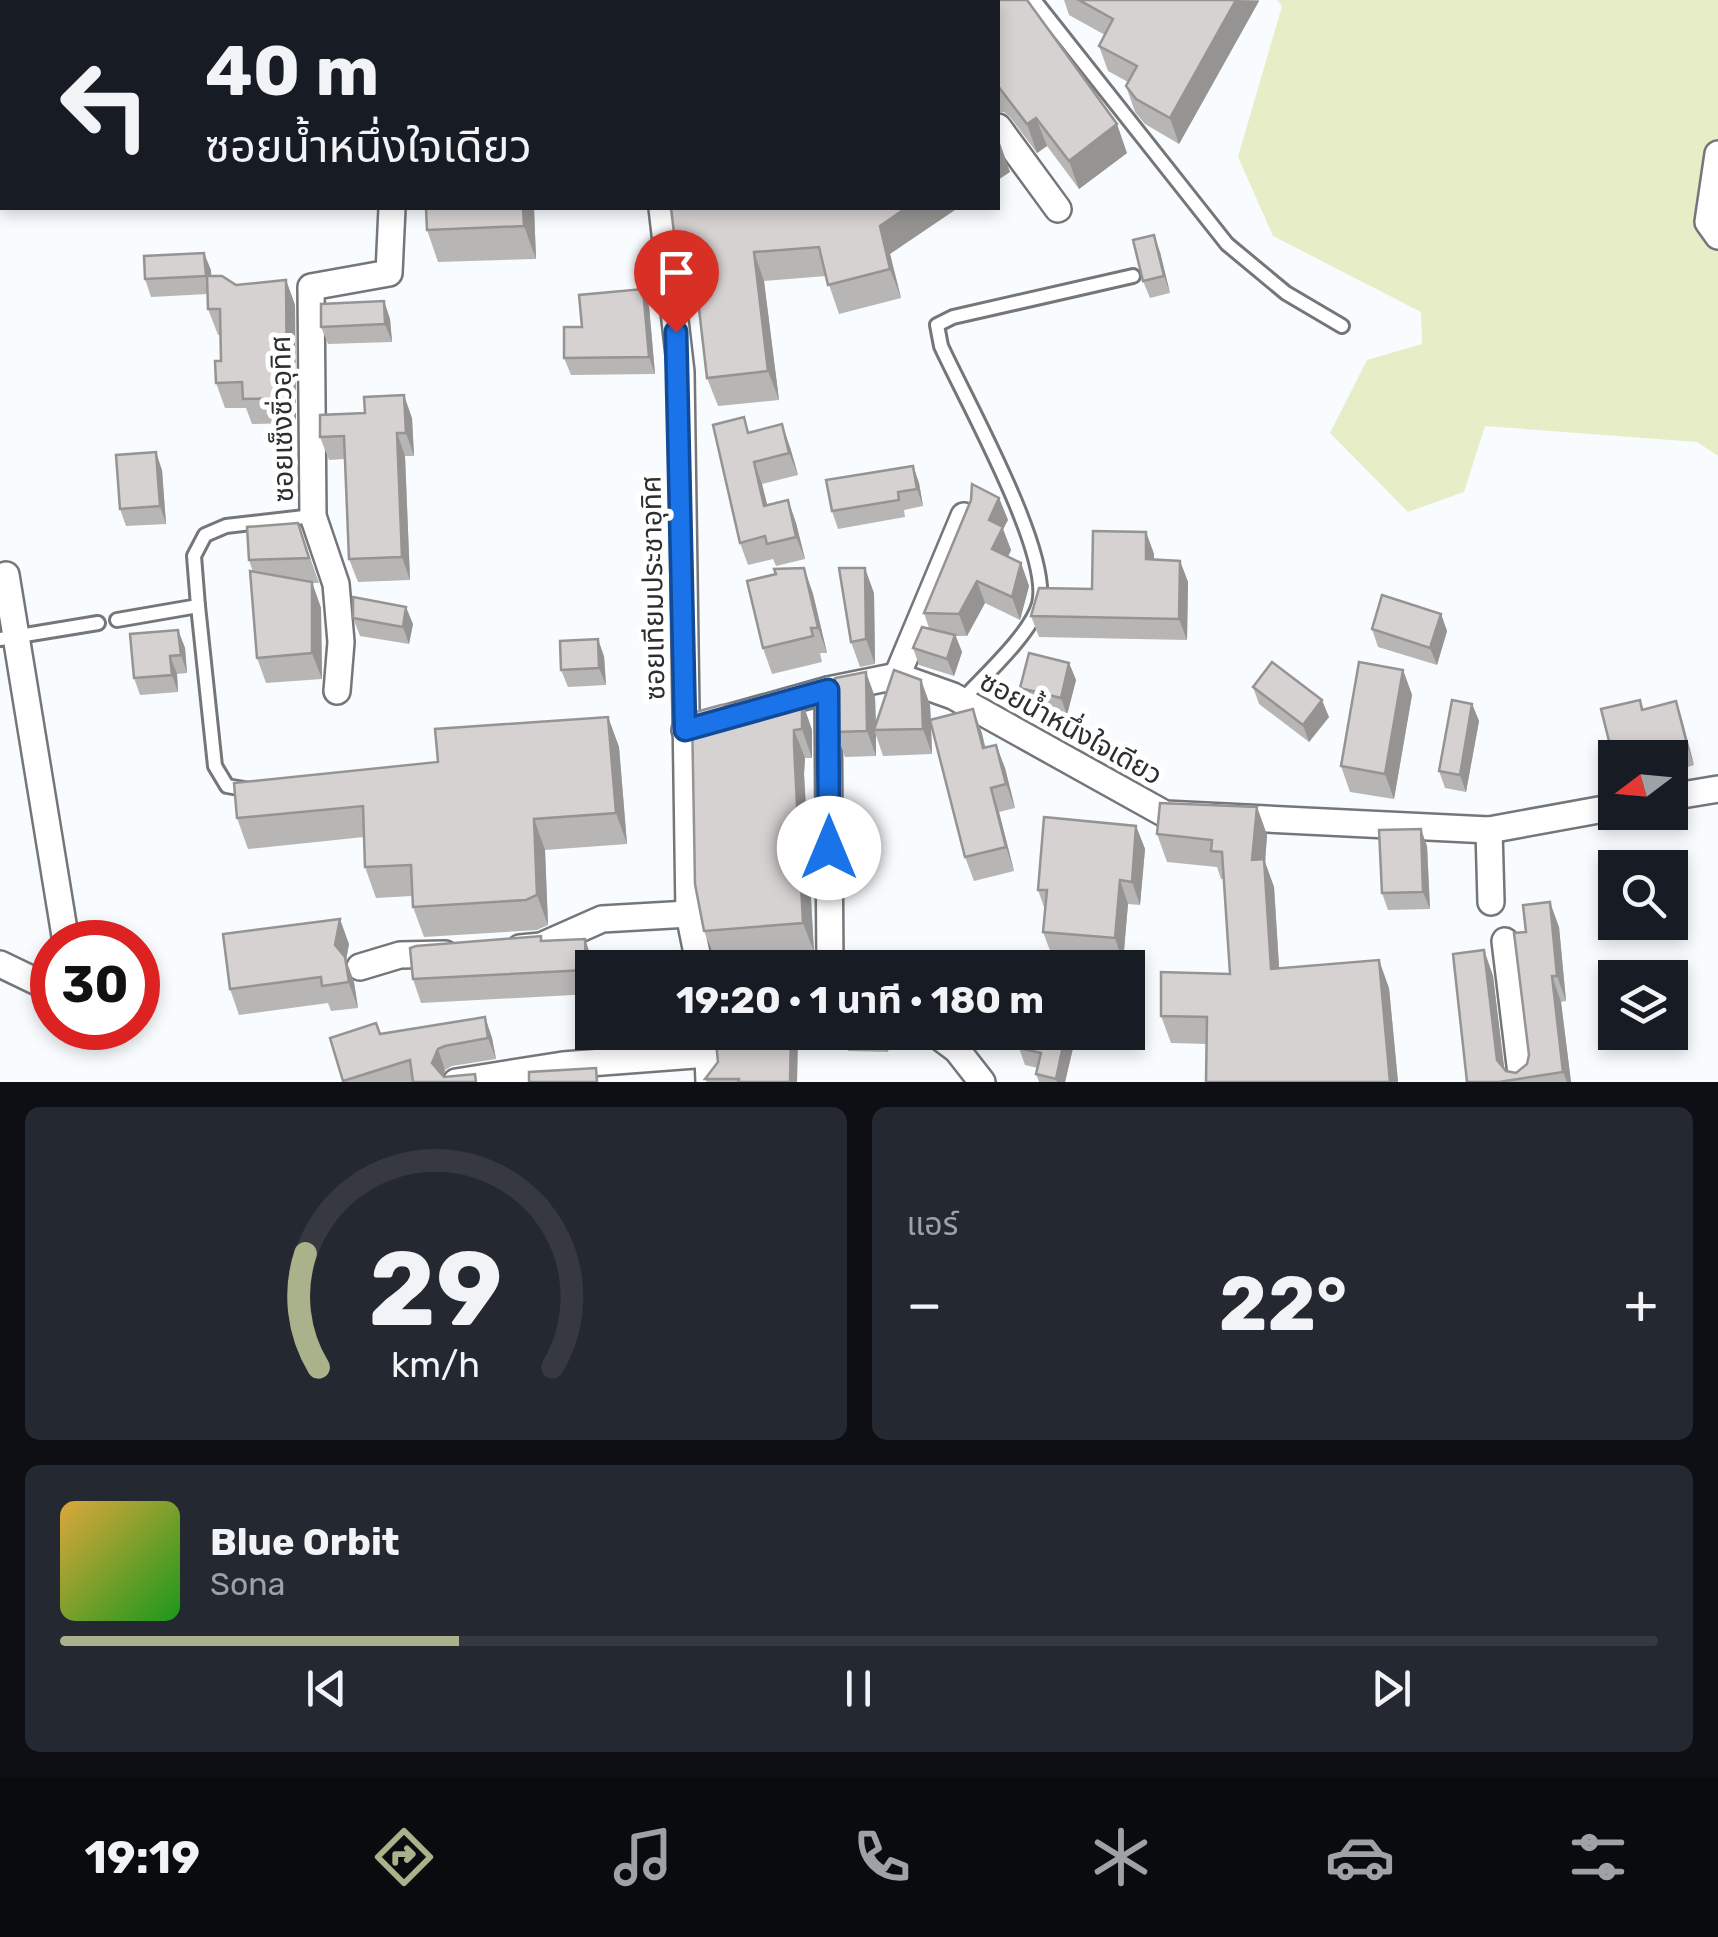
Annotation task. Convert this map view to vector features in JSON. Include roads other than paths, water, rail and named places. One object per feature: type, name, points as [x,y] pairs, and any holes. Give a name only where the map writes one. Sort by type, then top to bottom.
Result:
[{"type":"street","points":[[1000,130],[1058,209]]},
{"type":"street","points":[[1718,154],[1708,222],[1718,236]]},
{"type":"street","points":[[278,291],[389,273],[392,210]]},
{"type":"street","points":[[663,211],[696,211]]},
{"type":"street","name":"ซอยเทียมประชาอุทิศ","points":[[663,211],[681,372],[689,914],[696,950]]},
{"type":"street","name":"ซอยเซ็งซิ่วอุทิศ","points":[[310,287],[314,516],[336,584],[341,642],[337,691]]},
{"type":"street","points":[[685,730],[828,690],[897,676],[964,516]]},
{"type":"street","points":[[6,575],[7,637],[62,920]]},
{"type":"street","name":"ซอยน้ำหนึ่งใจเดียว","points":[[897,676],[962,700],[1165,814],[1489,830],[1598,810]]},
{"type":"street","points":[[828,690],[830,950]]},
{"type":"street","points":[[1688,794],[1718,789]]},
{"type":"street","points":[[1489,830],[1491,902]]},
{"type":"street","points":[[495,950],[541,946],[602,919],[689,914]]},
{"type":"street","points":[[1505,940],[1522,1082]]},
{"type":"street","points":[[360,966],[400,956],[465,953]]},
{"type":"street","points":[[0,964],[30,978]]},
{"type":"street","points":[[456,1082],[662,1050]]},
{"type":"street","points":[[707,1050],[709,1082]]},
{"type":"street","points":[[957,1050],[982,1082]]},
{"type":"lane","points":[[1034,0],[1227,244],[1286,293],[1342,326]]},
{"type":"lane","points":[[962,700],[1023,631],[1038,608],[1041,588],[1031,542],[941,346],[937,325],[953,316],[1133,276]]},
{"type":"lane","points":[[266,790],[237,790],[219,778],[194,556],[204,535],[226,526],[314,516]]},
{"type":"lane","points":[[116,620],[198,606]]},
{"type":"lane","points":[[7,637],[98,623]]}]
